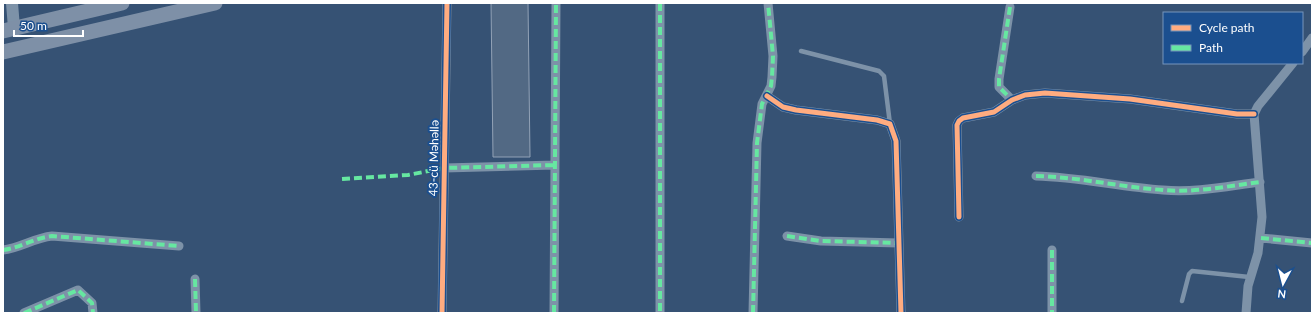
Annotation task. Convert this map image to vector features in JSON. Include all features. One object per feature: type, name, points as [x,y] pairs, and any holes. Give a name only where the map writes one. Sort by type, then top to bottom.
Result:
[{"type":"highway","points":[[8,29],[122,3]]},
{"type":"highway","points":[[3,52],[215,3]]},
{"type":"street","points":[[8,29],[12,3]]},
{"type":"street","name":"43-cü Məhəllə","points":[[442,313],[447,3]]},
{"type":"street","points":[[554,313],[556,3]]},
{"type":"street","points":[[660,3],[660,313]]},
{"type":"street","points":[[753,313],[757,142],[762,104],[767,96],[772,77],[773,56],[768,3]]},
{"type":"street","points":[[1010,7],[999,87],[1012,100]]},
{"type":"street","points":[[1303,51],[1312,38]]},
{"type":"street","points":[[1246,313],[1249,277],[1261,238],[1262,217],[1254,114],[1258,106],[1292,64]]},
{"type":"street","points":[[959,217],[957,125],[959,121],[963,118],[994,112],[1012,100],[1025,95],[1045,93],[1130,98],[1237,114],[1254,114]]},
{"type":"street","points":[[767,96],[783,107],[878,120],[890,124],[896,141],[901,313]]},
{"type":"street","points":[[444,168],[555,165]]},
{"type":"street","points":[[1036,176],[1060,176],[1163,190],[1182,191],[1260,182]]},
{"type":"street","points":[[3,250],[12,249],[37,238],[52,236],[179,246]]},
{"type":"street","points":[[787,236],[822,241],[899,243]]},
{"type":"street","points":[[1261,238],[1312,243]]},
{"type":"street","points":[[1052,250],[1052,313]]},
{"type":"street","points":[[195,279],[196,313]]},
{"type":"street","points":[[24,313],[78,290],[92,303],[94,313]]},
{"type":"lane","points":[[801,51],[878,71],[884,76],[890,124]]},
{"type":"lane","points":[[1182,301],[1189,274],[1192,271],[1249,277]]},
{"type":"building","points":[[491,3],[528,3],[530,157],[493,157]]},
{"type":"marked path","points":[[554,313],[556,3]]},
{"type":"marked path","points":[[660,3],[660,313]]},
{"type":"marked path","points":[[753,313],[757,143],[762,104],[771,86],[772,77],[773,56],[768,3]]},
{"type":"marked path","points":[[1010,7],[999,87],[1012,100]]},
{"type":"marked path","points":[[342,179],[408,175],[444,168],[555,165]]},
{"type":"marked path","points":[[1036,176],[1068,178],[1147,189],[1175,191],[1212,189],[1260,182]]},
{"type":"marked path","points":[[3,250],[52,236],[179,246]]},
{"type":"marked path","points":[[787,236],[821,241],[899,243]]},
{"type":"marked path","points":[[1261,238],[1312,243]]},
{"type":"marked path","points":[[1052,250],[1052,313]]},
{"type":"marked path","points":[[195,279],[196,313]]},
{"type":"marked path","points":[[24,313],[78,290],[92,303],[93,313]]},
{"type":"cycle path","points":[[442,313],[447,3]]},
{"type":"cycle path","points":[[959,217],[957,125],[959,121],[963,118],[994,112],[1012,100],[1025,95],[1045,93],[1130,99],[1237,114],[1254,114]]},
{"type":"cycle path","points":[[767,96],[783,107],[796,110],[877,120],[890,124],[896,141],[901,313]]}]
